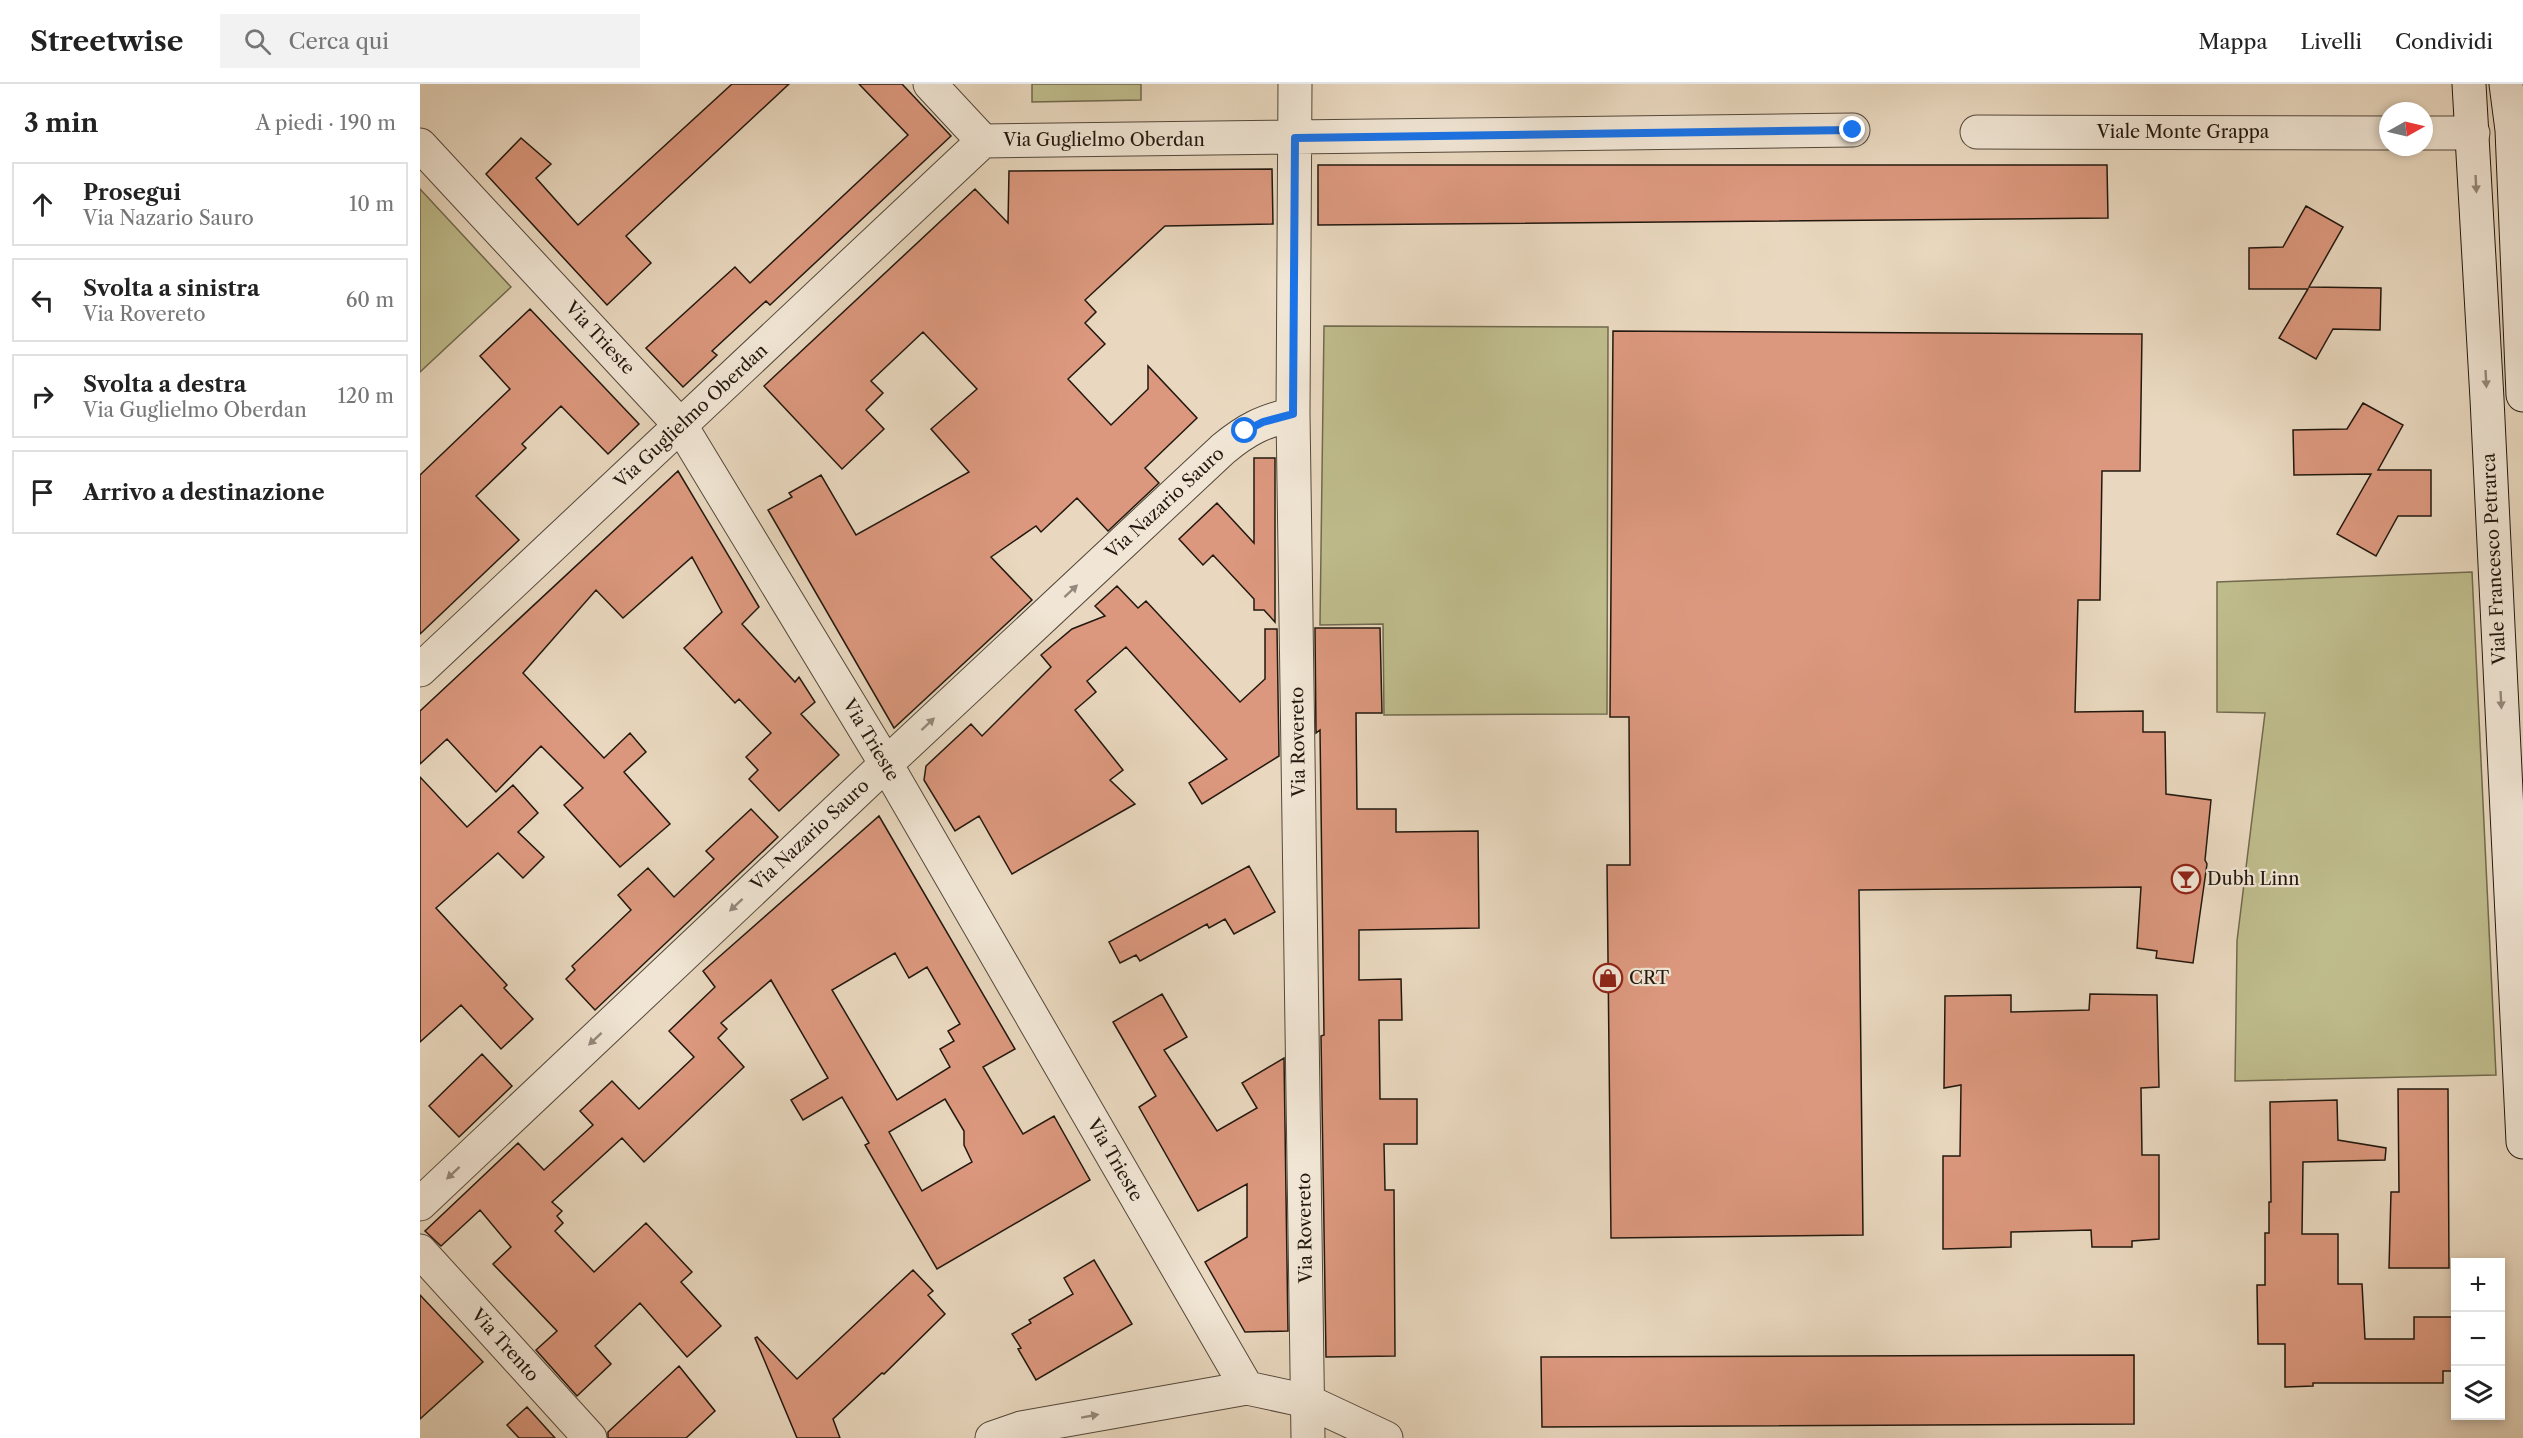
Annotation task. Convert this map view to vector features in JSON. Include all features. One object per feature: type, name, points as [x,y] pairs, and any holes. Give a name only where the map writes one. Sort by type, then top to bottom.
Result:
[{"type":"street","points":[[930,84],[983,141]]},
{"type":"street","name":"Via Rovereto","points":[[1295,84],[1293,414],[1308,1438]]},
{"type":"street","name":"Viale Francesco Petrarca","points":[[2469,84],[2523,1142]]},
{"type":"street","points":[[2506,84],[2512,130],[2523,395]]},
{"type":"street","name":"Via Guglielmo Oberdan","points":[[420,670],[983,141],[1853,130]]},
{"type":"street","name":"Viale Monte Grappa","points":[[1977,132],[2379,133]]},
{"type":"street","points":[[2433,133],[2473,133]]},
{"type":"street","name":"Via Trieste","points":[[420,145],[681,426],[886,764],[1247,1388]]},
{"type":"street","name":"Via Nazario Sauro","points":[[420,1204],[1223,449],[1245,431],[1263,422],[1293,414]]},
{"type":"street","name":"Via Trento","points":[[420,1251],[590,1438]]},
{"type":"street","points":[[1011,1435],[1247,1388],[1307,1401],[1386,1438]]},
{"type":"shaded area","points":[[1032,84],[1141,84],[1141,100],[1032,102]]},
{"type":"shaded area","points":[[420,189],[511,287],[420,372]]},
{"type":"shaded area","points":[[1324,326],[1608,327],[1607,714],[1384,715],[1383,624],[1320,625]]},
{"type":"shaded area","points":[[2472,572],[2496,1075],[2235,1081],[2237,941],[2265,713],[2217,712],[2217,582]]},
{"type":"building","points":[[732,84],[789,84],[626,236],[651,263],[607,305],[486,174],[521,138],[551,164],[536,178],[578,225]]},
{"type":"building","points":[[859,84],[902,84],[951,136],[770,305],[766,301],[712,351],[717,355],[683,387],[646,348],[735,267],[750,283],[908,135]]},
{"type":"building","points":[[1318,165],[2107,165],[2108,218],[1318,225]]},
{"type":"building","points":[[1272,169],[1273,224],[1165,226],[1085,300],[1096,312],[1085,323],[1105,344],[1068,379],[1111,425],[1148,389],[1148,366],[1197,418],[1145,468],[1159,483],[1108,531],[1077,498],[1041,532],[1036,526],[991,557],[1032,600],[894,728],[768,510],[792,497],[789,493],[821,475],[856,535],[969,472],[931,429],[977,389],[923,332],[871,381],[883,393],[866,410],[884,429],[842,469],[764,386],[975,189],[1008,223],[1009,171]]},
{"type":"building","points":[[2306,206],[2343,227],[2309,287],[2381,288],[2380,330],[2333,329],[2316,359],[2279,338],[2308,289],[2249,289],[2249,248],[2283,247]]},
{"type":"building","points":[[530,309],[639,424],[608,454],[561,406],[522,444],[526,448],[476,496],[519,540],[420,634],[420,475],[510,389],[480,356]]},
{"type":"building","points":[[1613,331],[2142,334],[2140,471],[2102,471],[2100,600],[2078,600],[2075,712],[2143,711],[2143,732],[2165,732],[2166,794],[2211,800],[2205,860],[2207,864],[2193,963],[2156,958],[2157,951],[2137,948],[2141,887],[1859,890],[1863,1235],[1611,1238],[1607,865],[1630,865],[1629,717],[1610,717]]},
{"type":"building","points":[[2363,403],[2403,425],[2378,470],[2431,470],[2431,516],[2398,516],[2376,556],[2337,534],[2371,474],[2294,475],[2293,430],[2347,429]]},
{"type":"building","points":[[1254,458],[1275,458],[1275,622],[1264,610],[1254,610],[1254,599],[1213,555],[1203,565],[1179,539],[1217,503],[1254,543]]},
{"type":"building","points":[[678,471],[759,607],[742,624],[795,682],[799,677],[815,702],[801,714],[839,755],[779,811],[749,779],[758,770],[746,757],[771,733],[739,699],[735,703],[684,648],[722,612],[692,557],[623,618],[596,590],[523,673],[604,758],[630,733],[646,752],[624,772],[670,824],[620,867],[564,805],[583,788],[541,746],[496,792],[447,739],[420,764],[420,711]]},
{"type":"building","points":[[1117,586],[1138,608],[1146,601],[1240,702],[1265,679],[1265,629],[1277,629],[1279,756],[1202,804],[1189,783],[1227,759],[1126,647],[1087,681],[1096,692],[1075,710],[1123,770],[1110,780],[1135,804],[1012,874],[979,816],[955,831],[924,780],[926,766],[971,724],[982,736],[1051,667],[1041,655],[1072,629],[1105,616],[1095,606]]},
{"type":"building","points":[[1315,628],[1380,628],[1382,713],[1356,713],[1357,809],[1396,809],[1396,832],[1478,831],[1479,928],[1359,930],[1359,980],[1401,979],[1402,1020],[1379,1020],[1380,1099],[1417,1099],[1417,1144],[1384,1144],[1385,1190],[1394,1190],[1395,1356],[1326,1357],[1321,1036],[1324,1035],[1320,730],[1316,733]]},
{"type":"building","points":[[420,777],[467,827],[513,785],[538,813],[518,832],[544,857],[523,878],[498,853],[436,908],[507,985],[504,988],[533,1019],[501,1049],[461,1005],[420,1042]]},
{"type":"building","points":[[751,809],[778,837],[595,1010],[566,979],[575,970],[572,966],[631,910],[618,895],[648,868],[674,897],[714,859],[706,851]]},
{"type":"building","points":[[879,816],[1015,1049],[983,1067],[1023,1134],[1054,1116],[1090,1180],[937,1269],[865,1145],[869,1143],[842,1097],[803,1120],[791,1100],[828,1078],[771,980],[721,1023],[727,1029],[718,1038],[744,1067],[644,1162],[622,1138],[552,1202],[562,1211],[557,1216],[563,1223],[555,1231],[594,1272],[646,1223],[692,1272],[681,1282],[721,1326],[687,1357],[640,1303],[595,1346],[611,1364],[577,1396],[536,1350],[557,1331],[493,1264],[511,1247],[480,1210],[441,1246],[425,1231],[518,1143],[544,1170],[593,1125],[580,1111],[612,1081],[639,1109],[694,1057],[669,1031],[715,987],[703,971]],"holes":[[[895,953],[909,978],[927,967],[960,1024],[948,1031],[954,1041],[940,1049],[950,1067],[897,1100],[832,990]],[[945,1099],[964,1131],[964,1145],[972,1162],[922,1191],[889,1132]]]},
{"type":"building","points":[[1249,866],[1275,912],[1234,934],[1225,919],[1209,928],[1207,924],[1140,961],[1136,955],[1120,963],[1109,942]]},
{"type":"building","points":[[1162,994],[1187,1037],[1164,1050],[1217,1131],[1257,1108],[1242,1083],[1284,1058],[1288,1331],[1245,1332],[1205,1262],[1247,1237],[1247,1184],[1198,1211],[1139,1107],[1156,1096],[1113,1022]]},
{"type":"building","points":[[2090,994],[2157,995],[2159,1087],[2141,1088],[2142,1155],[2159,1155],[2159,1239],[2132,1241],[2132,1247],[2092,1247],[2091,1230],[2011,1232],[2011,1247],[1943,1249],[1943,1156],[1960,1156],[1961,1085],[1944,1088],[1945,996],[2011,995],[2011,1012],[2089,1010]]},
{"type":"building","points":[[482,1054],[512,1086],[459,1137],[429,1106]]},
{"type":"building","points":[[2398,1089],[2448,1089],[2449,1268],[2389,1268],[2391,1192],[2399,1192]]},
{"type":"building","points":[[2337,1100],[2338,1140],[2386,1148],[2385,1160],[2303,1162],[2302,1234],[2338,1234],[2338,1284],[2362,1284],[2365,1339],[2414,1339],[2414,1317],[2451,1317],[2451,1371],[2443,1371],[2443,1383],[2313,1383],[2313,1386],[2285,1387],[2285,1344],[2258,1344],[2257,1285],[2265,1285],[2265,1233],[2269,1233],[2269,1202],[2271,1202],[2270,1102]]},
{"type":"building","points":[[1094,1260],[1132,1324],[1036,1380],[1012,1334],[1031,1323],[1029,1320],[1073,1294],[1064,1278]]},
{"type":"building","points":[[913,1270],[933,1291],[928,1295],[945,1314],[884,1374],[882,1373],[833,1419],[840,1438],[797,1438],[755,1338],[757,1337],[797,1379]]},
{"type":"building","points":[[420,1295],[483,1362],[420,1419]]},
{"type":"building","points":[[2134,1355],[2134,1424],[1542,1427],[1541,1357]]},
{"type":"building","points":[[679,1366],[715,1411],[686,1438],[608,1438],[608,1432]]},
{"type":"building","points":[[527,1407],[555,1438],[519,1438],[507,1425]]},
{"type":"place","name":"Dubh Linn","points":[[2186,879]]},
{"type":"place","name":"CRT","points":[[1608,978]]},
{"type":"route","points":[[1245,431],[1263,422],[1293,414],[1295,138],[1853,130]]}]
